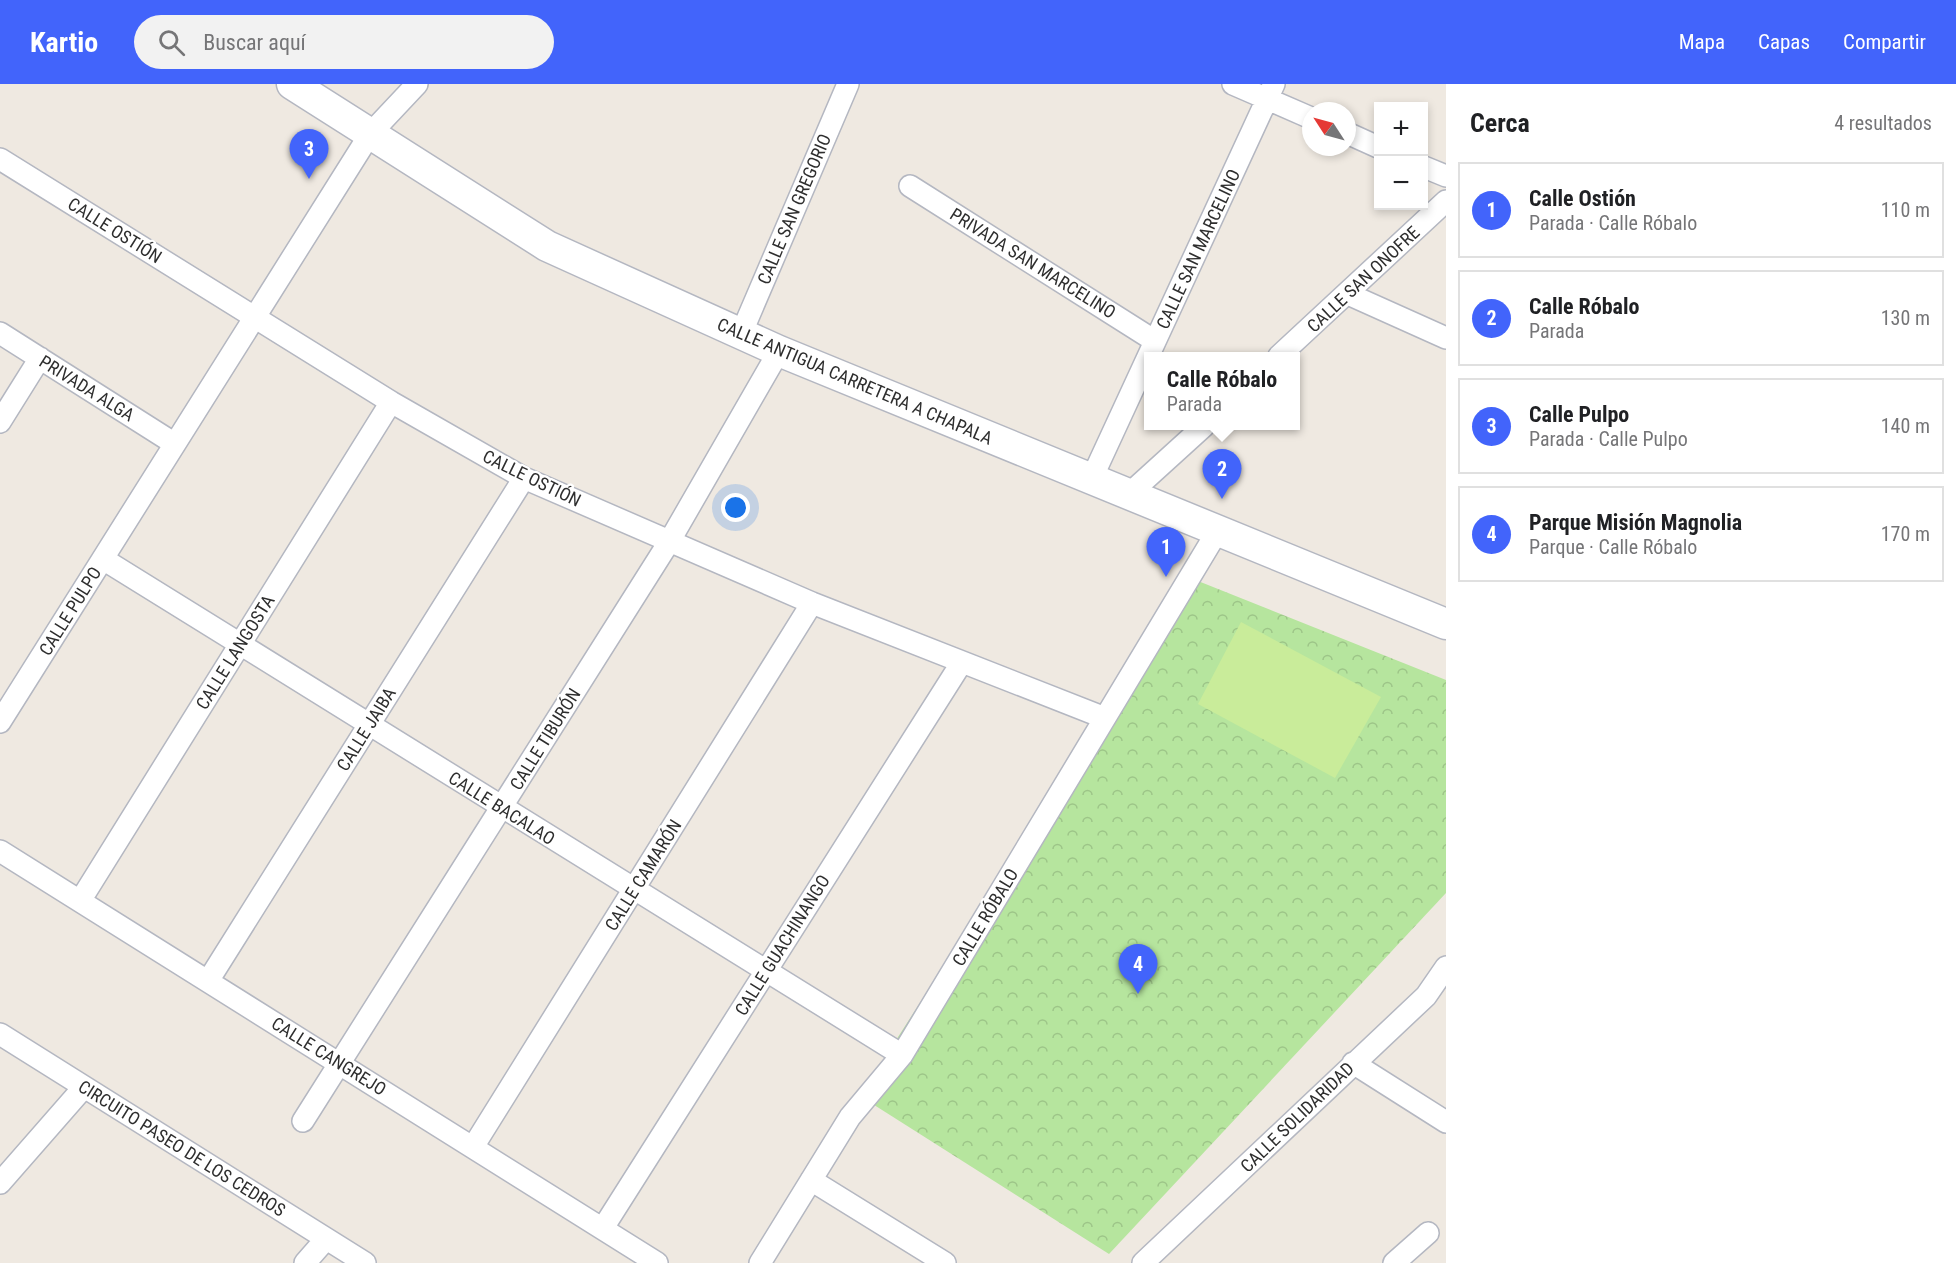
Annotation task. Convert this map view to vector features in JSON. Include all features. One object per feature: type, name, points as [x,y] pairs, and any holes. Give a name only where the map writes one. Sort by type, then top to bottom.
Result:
[{"type":"main road","name":"CALLE ANTIGUA CARRETERA A CHAPALA","points":[[292,84],[547,246],[779,351],[1446,624]]},
{"type":"street","name":"CALLE PULPO","points":[[0,722],[370,134],[417,84]]},
{"type":"street","name":"CALLE SAN GREGORIO","points":[[741,334],[848,84]]},
{"type":"street","points":[[1233,84],[1271,91],[1302,112]]},
{"type":"street","name":"CALLE SAN MARCELINO","points":[[1150,352],[1271,91]]},
{"type":"street","points":[[1356,137],[1374,145]]},
{"type":"street","name":"CALLE OSTIÓN","points":[[0,159],[390,402],[524,478],[812,603],[1105,718]]},
{"type":"street","points":[[1428,169],[1446,176]]},
{"type":"street","name":"PRIVADA SAN MARCELINO","points":[[910,186],[1155,341]]},
{"type":"street","name":"CALLE SAN ONOFRE","points":[[1284,352],[1446,201]]},
{"type":"street","points":[[1348,294],[1446,338]]},
{"type":"street","name":"PRIVADA ALGA","points":[[0,333],[175,444]]},
{"type":"street","name":"CALLE TIBURÓN","points":[[303,1121],[669,542],[779,351]]},
{"type":"street","points":[[0,422],[40,358]]},
{"type":"street","name":"CALLE SAN MARCELINO","points":[[1091,480],[1144,365]]},
{"type":"street","name":"CALLE LANGOSTA","points":[[80,901],[390,402]]},
{"type":"street","points":[[1128,495],[1200,430]]},
{"type":"street","name":"CALLE JAIBA","points":[[208,981],[524,478]]},
{"type":"street","name":"CALLE RÓBALO","points":[[759,1263],[850,1117],[902,1055],[1217,532]]},
{"type":"street","name":"CALLE BACALAO","points":[[103,559],[902,1055]]},
{"type":"street","name":"CALLE CAMARÓN","points":[[473,1147],[812,603]]},
{"type":"street","name":"CALLE GUACHINANGO","points":[[603,1228],[962,662]]},
{"type":"street","name":"CALLE CANGREJO","points":[[0,851],[657,1263]]},
{"type":"street","name":"CALLE SOLIDARIDAD","points":[[1146,1262],[1426,996],[1446,967]]},
{"type":"street","name":"CIRCUITO PASEO DE LOS CEDROS","points":[[0,1034],[365,1263]]},
{"type":"street","points":[[1353,1064],[1446,1122]]},
{"type":"street","points":[[0,1184],[84,1087]]},
{"type":"street","points":[[811,1180],[945,1263]]},
{"type":"street","points":[[1394,1263],[1428,1233]]},
{"type":"street","points":[[305,1263],[327,1239]]},
{"type":"green space","points":[[1193,579],[1446,680],[1446,893],[1109,1254],[860,1096]]},
{"type":"green space","points":[[1241,622],[1381,697],[1335,778],[1198,704]]},
{"type":"place","name":"Calle Pulpo","points":[[309,179]]},
{"type":"place","name":"Calle Róbalo","points":[[1222,499]]},
{"type":"place","name":"Calle Ostión","points":[[1166,577]]},
{"type":"place","name":"Parque Misión Magnolia","points":[[1138,994]]}]
